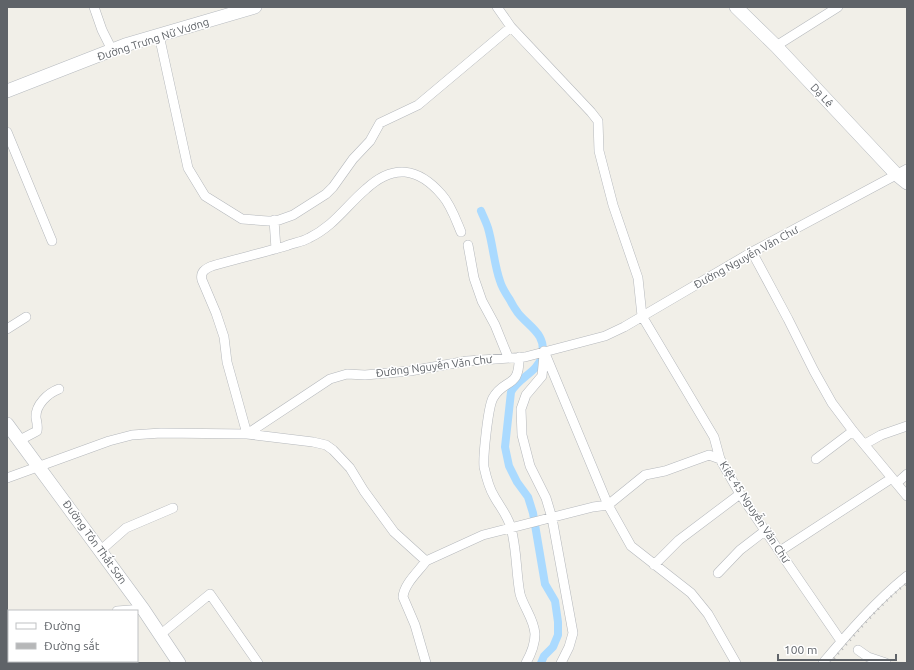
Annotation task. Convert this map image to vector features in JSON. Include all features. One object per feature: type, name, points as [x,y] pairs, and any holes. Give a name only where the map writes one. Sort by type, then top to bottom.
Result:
[{"type":"street","points":[[94,7],[102,30],[112,50]]},
{"type":"street","name":"Đường Trưng Nữ Vương","points":[[7,91],[112,50],[255,7]]},
{"type":"street","points":[[497,7],[512,27],[598,121],[599,150],[612,205],[638,278],[642,316]]},
{"type":"street","name":"Dạ Lê","points":[[736,7],[904,176]]},
{"type":"street","points":[[776,46],[838,7]]},
{"type":"street","points":[[159,35],[188,168],[205,196],[242,218],[274,223],[299,213],[326,194],[333,187],[353,159],[370,141],[380,124],[418,105],[512,27]]},
{"type":"street","points":[[7,132],[52,241]]},
{"type":"street","points":[[247,434],[227,362],[224,337],[216,313],[200,276],[202,272],[212,266],[276,245],[308,239],[333,223],[373,182],[388,174],[410,172],[428,182],[442,195],[461,232]]},
{"type":"street","name":"Đường Nguyễn Văn Chư","points":[[247,434],[330,379],[348,374],[365,375],[410,371],[468,361],[522,357],[605,336],[624,327],[752,252],[904,176]]},
{"type":"street","points":[[274,223],[276,245]]},
{"type":"street","points":[[468,245],[478,289],[485,309],[495,325],[508,357]]},
{"type":"street","points":[[752,252],[832,403],[907,496]]},
{"type":"street","name":"Kiệt 45 Nguyễn Văn Chư","points":[[642,316],[714,437],[720,459],[740,494],[841,641]]},
{"type":"street","points":[[7,329],[26,317]]},
{"type":"street","points":[[541,353],[608,505],[631,546],[691,592],[708,614],[736,663]]},
{"type":"street","points":[[541,353],[544,364],[542,376],[526,395],[521,409],[522,435],[530,466],[546,498],[573,633],[569,647],[561,663]]},
{"type":"street","points":[[522,357],[515,378],[492,399],[489,411],[484,455],[484,469],[491,490],[505,513],[511,528],[516,553],[521,596],[534,628],[534,642],[526,663]]},
{"type":"street","points":[[20,440],[37,431],[38,427],[36,417],[44,398],[52,391],[59,389]]},
{"type":"street","name":"Đường Tôn Thất Sơn","points":[[7,424],[101,550],[161,634],[179,663]]},
{"type":"street","points":[[865,444],[881,435],[907,426]]},
{"type":"street","points":[[816,459],[854,431]]},
{"type":"street","points":[[7,478],[109,441],[132,435],[161,433],[247,434],[313,442],[326,445],[333,450],[350,468],[364,491],[394,532],[426,561]]},
{"type":"street","points":[[426,663],[415,625],[403,597],[405,589],[426,561],[483,535],[593,507],[608,505],[646,475],[665,471],[709,455],[720,459]]},
{"type":"street","points":[[780,551],[907,474]]},
{"type":"street","points":[[654,565],[679,540],[740,494]]},
{"type":"street","points":[[101,550],[126,528],[173,508]]},
{"type":"street","points":[[718,573],[740,550],[766,530]]},
{"type":"street","points":[[823,663],[841,641],[907,576]]},
{"type":"street","points":[[161,634],[210,594],[258,663]]},
{"type":"street","points":[[130,610],[143,609]]},
{"type":"street","points":[[858,650],[868,657],[886,663]]},
{"type":"waterway","points":[[481,211],[488,228],[496,268],[502,286],[518,313],[540,336],[543,348],[540,362],[514,387],[511,392],[505,447],[509,466],[517,482],[528,497],[533,513],[545,584],[555,601],[558,635],[553,647],[544,656],[541,663]]},
{"type":"railway","points":[[830,663],[876,611],[907,583]]}]
